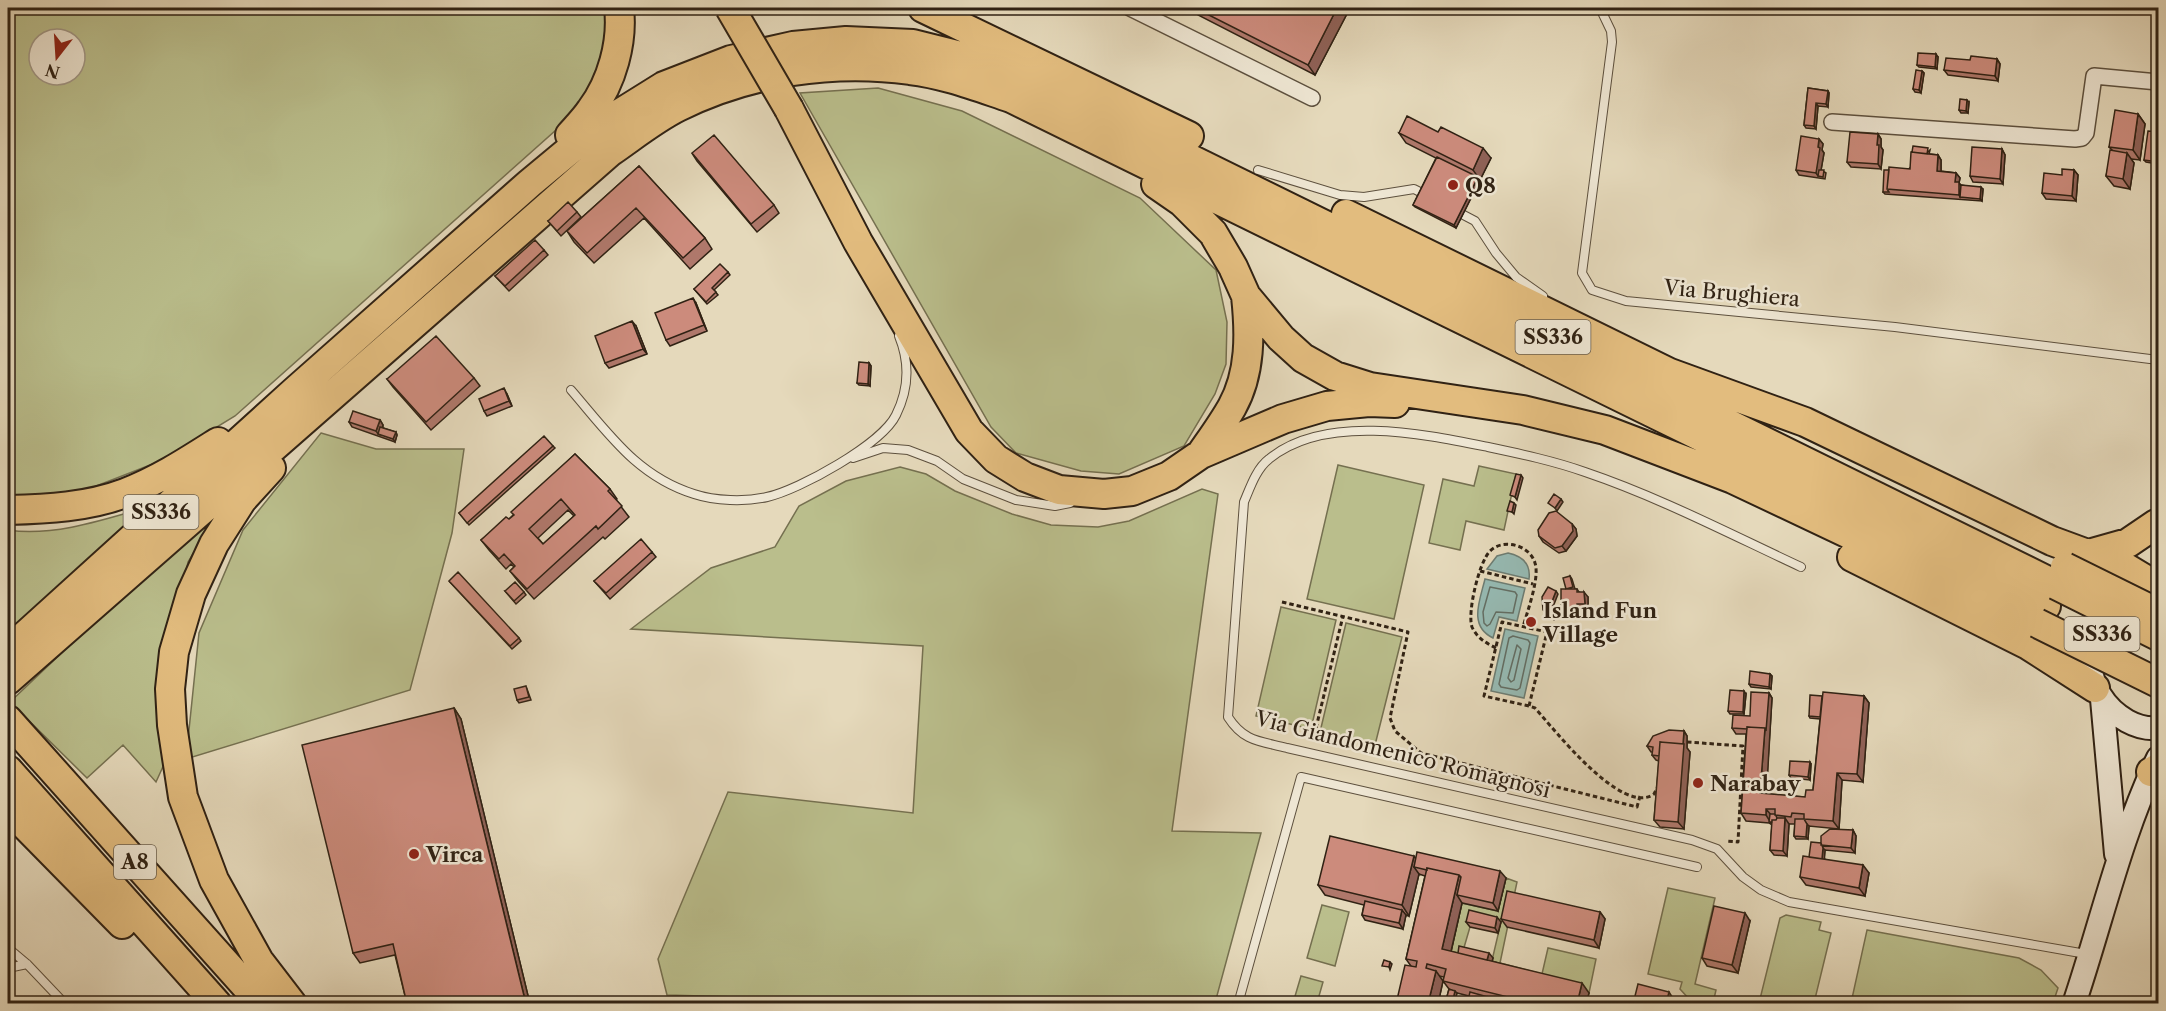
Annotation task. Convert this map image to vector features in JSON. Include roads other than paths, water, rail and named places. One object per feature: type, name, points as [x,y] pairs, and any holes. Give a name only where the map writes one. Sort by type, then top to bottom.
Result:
[{"type":"highway","points":[[295,391],[530,183],[592,109],[605,86],[619,39],[619,8]]},
{"type":"highway","points":[[730,8],[789,109],[858,242],[969,431],[996,459],[1025,477],[1059,490],[1104,494],[1132,491],[1170,476],[1201,454],[1283,419],[1327,406],[1369,402],[1490,405]]},
{"type":"highway","points":[[923,8],[1054,69],[1670,373],[2059,587],[2158,683]]},
{"type":"highway","name":"SS336","points":[[530,183],[595,129],[664,86],[731,60],[793,46],[846,41],[913,45],[965,57],[1020,75],[2158,636]]},
{"type":"highway","points":[[8,680],[24,645],[388,345],[610,152],[678,107],[736,84],[797,70],[847,66],[910,70],[960,80],[1011,98],[1086,135],[1182,202],[1213,233],[1233,267],[1246,296],[1264,319],[1303,358],[1335,376],[1370,387],[1558,417],[1605,430],[1734,479],[2059,587],[2158,613]]},
{"type":"highway","name":"SS336","points":[[1086,135],[2059,587],[2158,661]]},
{"type":"highway","points":[[1201,454],[1233,405],[1244,376],[1249,349],[1246,296]]},
{"type":"highway","points":[[292,1004],[259,961],[214,880],[183,797],[172,725],[170,689],[174,652],[191,594],[214,544],[242,500],[388,345]]},
{"type":"highway","name":"SS336","points":[[8,510],[47,509],[87,503],[124,493],[180,466],[295,391]]},
{"type":"highway","name":"SS336","points":[[24,645],[295,391]]},
{"type":"highway","points":[[1605,430],[1645,454],[2028,645],[2098,694]]},
{"type":"highway","points":[[2059,587],[2128,543],[2157,521]]},
{"type":"highway","points":[[2059,587],[2128,569],[2158,587]]},
{"type":"highway","name":"A8","points":[[8,720],[262,1004]]},
{"type":"highway","name":"A8","points":[[8,770],[217,1004]]},
{"type":"highway","points":[[8,808],[123,926],[195,979]]},
{"type":"main road","points":[[2116,861],[2098,694],[2091,672],[2090,655],[2093,638],[2110,602],[2157,521]]},
{"type":"main road","points":[[2101,623],[2115,608],[2132,598],[2158,594]]},
{"type":"main road","points":[[2098,694],[2116,714],[2134,724],[2158,728]]},
{"type":"main road","points":[[2074,1004],[2116,861],[2156,766]]},
{"type":"street","points":[[1130,8],[1312,98]]},
{"type":"street","points":[[1832,122],[2075,140],[2082,138],[2086,133],[2094,76],[2158,82]]},
{"type":"lane","name":"Via Brughiera","points":[[1600,8],[1611,32],[1612,42],[1581,273],[1592,290],[1626,301],[1895,327],[2158,360]]},
{"type":"lane","points":[[1257,170],[1340,195],[1364,197],[1414,189],[1434,200]]},
{"type":"lane","points":[[1444,205],[1475,221],[1496,253],[1516,277],[1551,302]]},
{"type":"lane","points":[[858,242],[886,307]]},
{"type":"lane","points":[[1560,309],[1605,340]]},
{"type":"lane","points":[[571,390],[615,442],[640,466],[665,484],[697,496],[728,500],[767,497],[804,483],[846,460],[878,435],[895,418],[906,392],[908,368],[896,328]]},
{"type":"lane","name":"Via Giandomenico Romagnosi","points":[[1801,567],[1645,496],[1584,471],[1518,453],[1430,435],[1382,430],[1319,436],[1286,447],[1267,461],[1254,478],[1244,502],[1228,717],[1237,731],[1252,739],[1692,840],[1717,849],[1743,877],[1761,890],[1790,902],[2090,955]]},
{"type":"lane","points":[[846,460],[883,448],[908,450],[937,461],[963,478],[988,490],[1016,500],[1055,506],[1104,494]]},
{"type":"lane","points":[[1238,1004],[1301,777],[1696,867]]},
{"type":"lane","points":[[8,948],[27,964],[64,1004]]},
{"type":"lane","points":[[8,968],[27,964]]},
{"type":"water","points":[[1508,553],[1517,556],[1527,565],[1529,579],[1487,569],[1497,556]]},
{"type":"water","points":[[1485,579],[1525,588],[1517,621],[1499,617],[1493,638],[1480,627],[1478,620]]},
{"type":"water","points":[[1505,629],[1538,636],[1524,698],[1491,691]]},
{"type":"place","name":"Q8","points":[[1453,185]]},
{"type":"place","name":"Island Fun Village","points":[[1531,622]]},
{"type":"place","name":"Narabay","points":[[1698,783]]},
{"type":"place","name":"Virca","points":[[414,854]]}]
